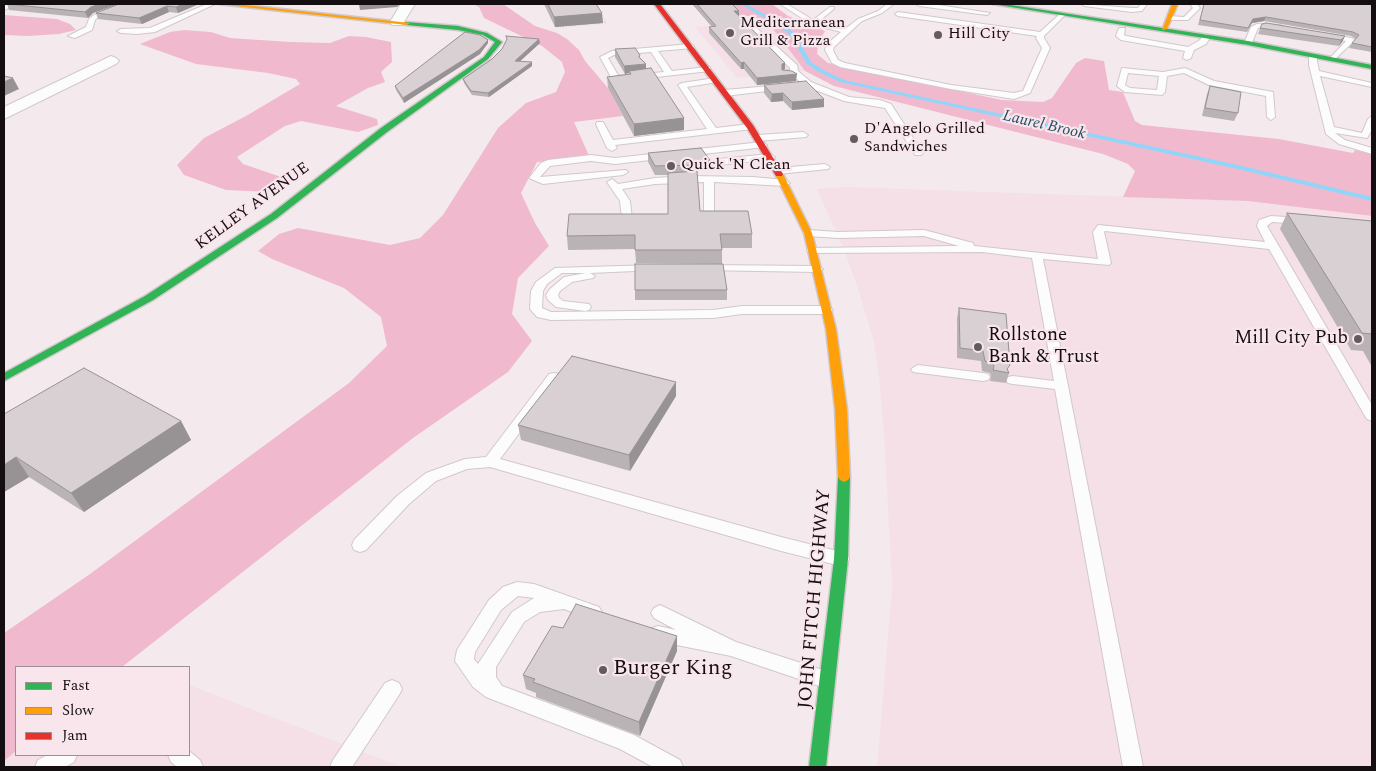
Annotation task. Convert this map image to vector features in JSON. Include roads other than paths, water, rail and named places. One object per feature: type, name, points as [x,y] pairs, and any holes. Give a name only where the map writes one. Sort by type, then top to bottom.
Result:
[{"type":"main road","points":[[221,4],[397,22]]},
{"type":"main road","name":"JOHN FITCH HIGHWAY","points":[[657,4],[750,127],[785,183],[808,233],[831,329],[841,410],[844,477],[841,559],[817,767]]},
{"type":"main road","points":[[995,4],[1207,36],[1372,68]]},
{"type":"main road","points":[[1164,29],[1175,4]]},
{"type":"main road","name":"KELLEY AVENUE","points":[[4,378],[149,298],[274,216],[384,130],[486,58],[498,45],[498,40],[495,38],[458,28],[397,22]]},
{"type":"street","points":[[397,22],[408,4]]},
{"type":"street","points":[[4,114],[111,62]]},
{"type":"lane","points":[[4,8],[15,4]]},
{"type":"lane","points":[[72,36],[89,28],[92,19],[96,16],[127,4]]},
{"type":"lane","points":[[121,31],[148,31],[212,4]]},
{"type":"lane","points":[[783,4],[813,23],[845,31]]},
{"type":"lane","points":[[891,4],[880,12],[860,20],[845,31],[829,48],[838,63],[950,87],[1018,96],[1026,93],[1046,48],[1040,38],[1041,34],[1063,14]]},
{"type":"lane","points":[[919,4],[987,13]]},
{"type":"lane","points":[[979,25],[995,4]]},
{"type":"lane","points":[[1084,4],[1140,10],[1144,4]]},
{"type":"lane","points":[[1169,18],[1186,19],[1197,8],[1193,4]]},
{"type":"lane","points":[[813,23],[832,8]]},
{"type":"lane","points":[[898,14],[1041,34]]},
{"type":"lane","points":[[745,22],[794,68],[790,72],[809,84],[846,104],[880,103],[888,106],[918,153]]},
{"type":"lane","points":[[1248,43],[1257,26],[1290,29]]},
{"type":"lane","points":[[1157,44],[1164,29]]},
{"type":"lane","points":[[1122,30],[1121,37],[1190,50],[1203,42],[1207,36]]},
{"type":"lane","points":[[1319,34],[1351,40],[1333,59]]},
{"type":"lane","points":[[690,46],[652,49],[606,55],[604,57],[615,77],[620,79],[707,70]]},
{"type":"lane","points":[[652,49],[658,63],[670,74]]},
{"type":"lane","points":[[1185,70],[1190,50]]},
{"type":"lane","points":[[1312,55],[1330,129],[1335,138],[1372,151]]},
{"type":"lane","points":[[610,68],[621,67]]},
{"type":"lane","points":[[1163,74],[1161,92],[1159,93],[1128,90],[1121,86],[1125,70],[1163,74],[1185,70],[1212,83],[1267,93],[1271,96],[1271,117]]},
{"type":"lane","points":[[1315,73],[1372,85]]},
{"type":"lane","points":[[713,131],[682,85],[715,80]]},
{"type":"lane","points":[[724,93],[809,84]]},
{"type":"lane","points":[[1330,129],[1364,136],[1372,123]]},
{"type":"lane","points":[[600,124],[611,145],[750,127]]},
{"type":"lane","points":[[623,172],[606,174],[569,169],[597,168],[612,161],[803,135]]},
{"type":"lane","points":[[719,162],[770,157]]},
{"type":"lane","points":[[778,171],[825,167]]},
{"type":"lane","points":[[606,174],[625,201],[627,219]]},
{"type":"lane","points":[[709,180],[709,211]]},
{"type":"lane","points":[[615,187],[656,181],[753,180],[785,183]]},
{"type":"lane","points":[[1316,223],[1279,219],[1266,220],[1262,226],[1372,416]]},
{"type":"lane","points":[[813,250],[982,249],[1106,263],[1098,232],[1102,227],[1273,246]]},
{"type":"lane","points":[[808,233],[838,235],[924,233],[950,238],[982,249]]},
{"type":"lane","points":[[1037,256],[1133,767]]},
{"type":"lane","points":[[689,271],[817,269]]},
{"type":"lane","points":[[736,310],[713,314],[551,316],[541,314],[536,309],[537,291],[542,282],[559,270],[666,271],[574,277],[564,282],[552,295],[556,302],[569,307],[692,306],[716,310],[736,310],[827,310]]},
{"type":"lane","points":[[918,369],[983,377]]},
{"type":"lane","points":[[490,462],[554,377]]},
{"type":"lane","points":[[1013,380],[1052,385]]},
{"type":"lane","points":[[360,545],[403,500],[431,477],[465,464],[490,462],[781,544],[841,559]]},
{"type":"lane","points":[[608,618],[534,591],[517,589],[504,596],[495,606],[466,650],[464,661],[480,681],[500,694],[627,742],[673,767]]},
{"type":"lane","points":[[500,694],[487,680],[486,666],[518,617],[536,605],[550,603],[571,604]]},
{"type":"lane","points":[[660,613],[731,648]]},
{"type":"lane","points":[[644,631],[731,648],[828,680]]},
{"type":"lane","points":[[340,767],[392,689]]},
{"type":"lane","points":[[45,767],[64,756]]},
{"type":"lane","points":[[179,756],[192,767]]},
{"type":"waterway","name":"Laurel Brook","points":[[742,4],[778,23],[792,34],[809,63],[842,81],[1238,167],[1372,199]]},
{"type":"place","name":"Mediterranean Grill & Pizza","points":[[730,33]]},
{"type":"place","name":"Hill City","points":[[938,35]]},
{"type":"place","name":"D'Angelo Grilled Sandwiches","points":[[854,139]]},
{"type":"place","name":"Quick 'N Clean","points":[[671,166]]},
{"type":"place","name":"Mill City Pub","points":[[1358,339]]},
{"type":"place","name":"Rollstone Bank & Trust","points":[[978,347]]},
{"type":"place","name":"Burger King","points":[[603,670]]}]
